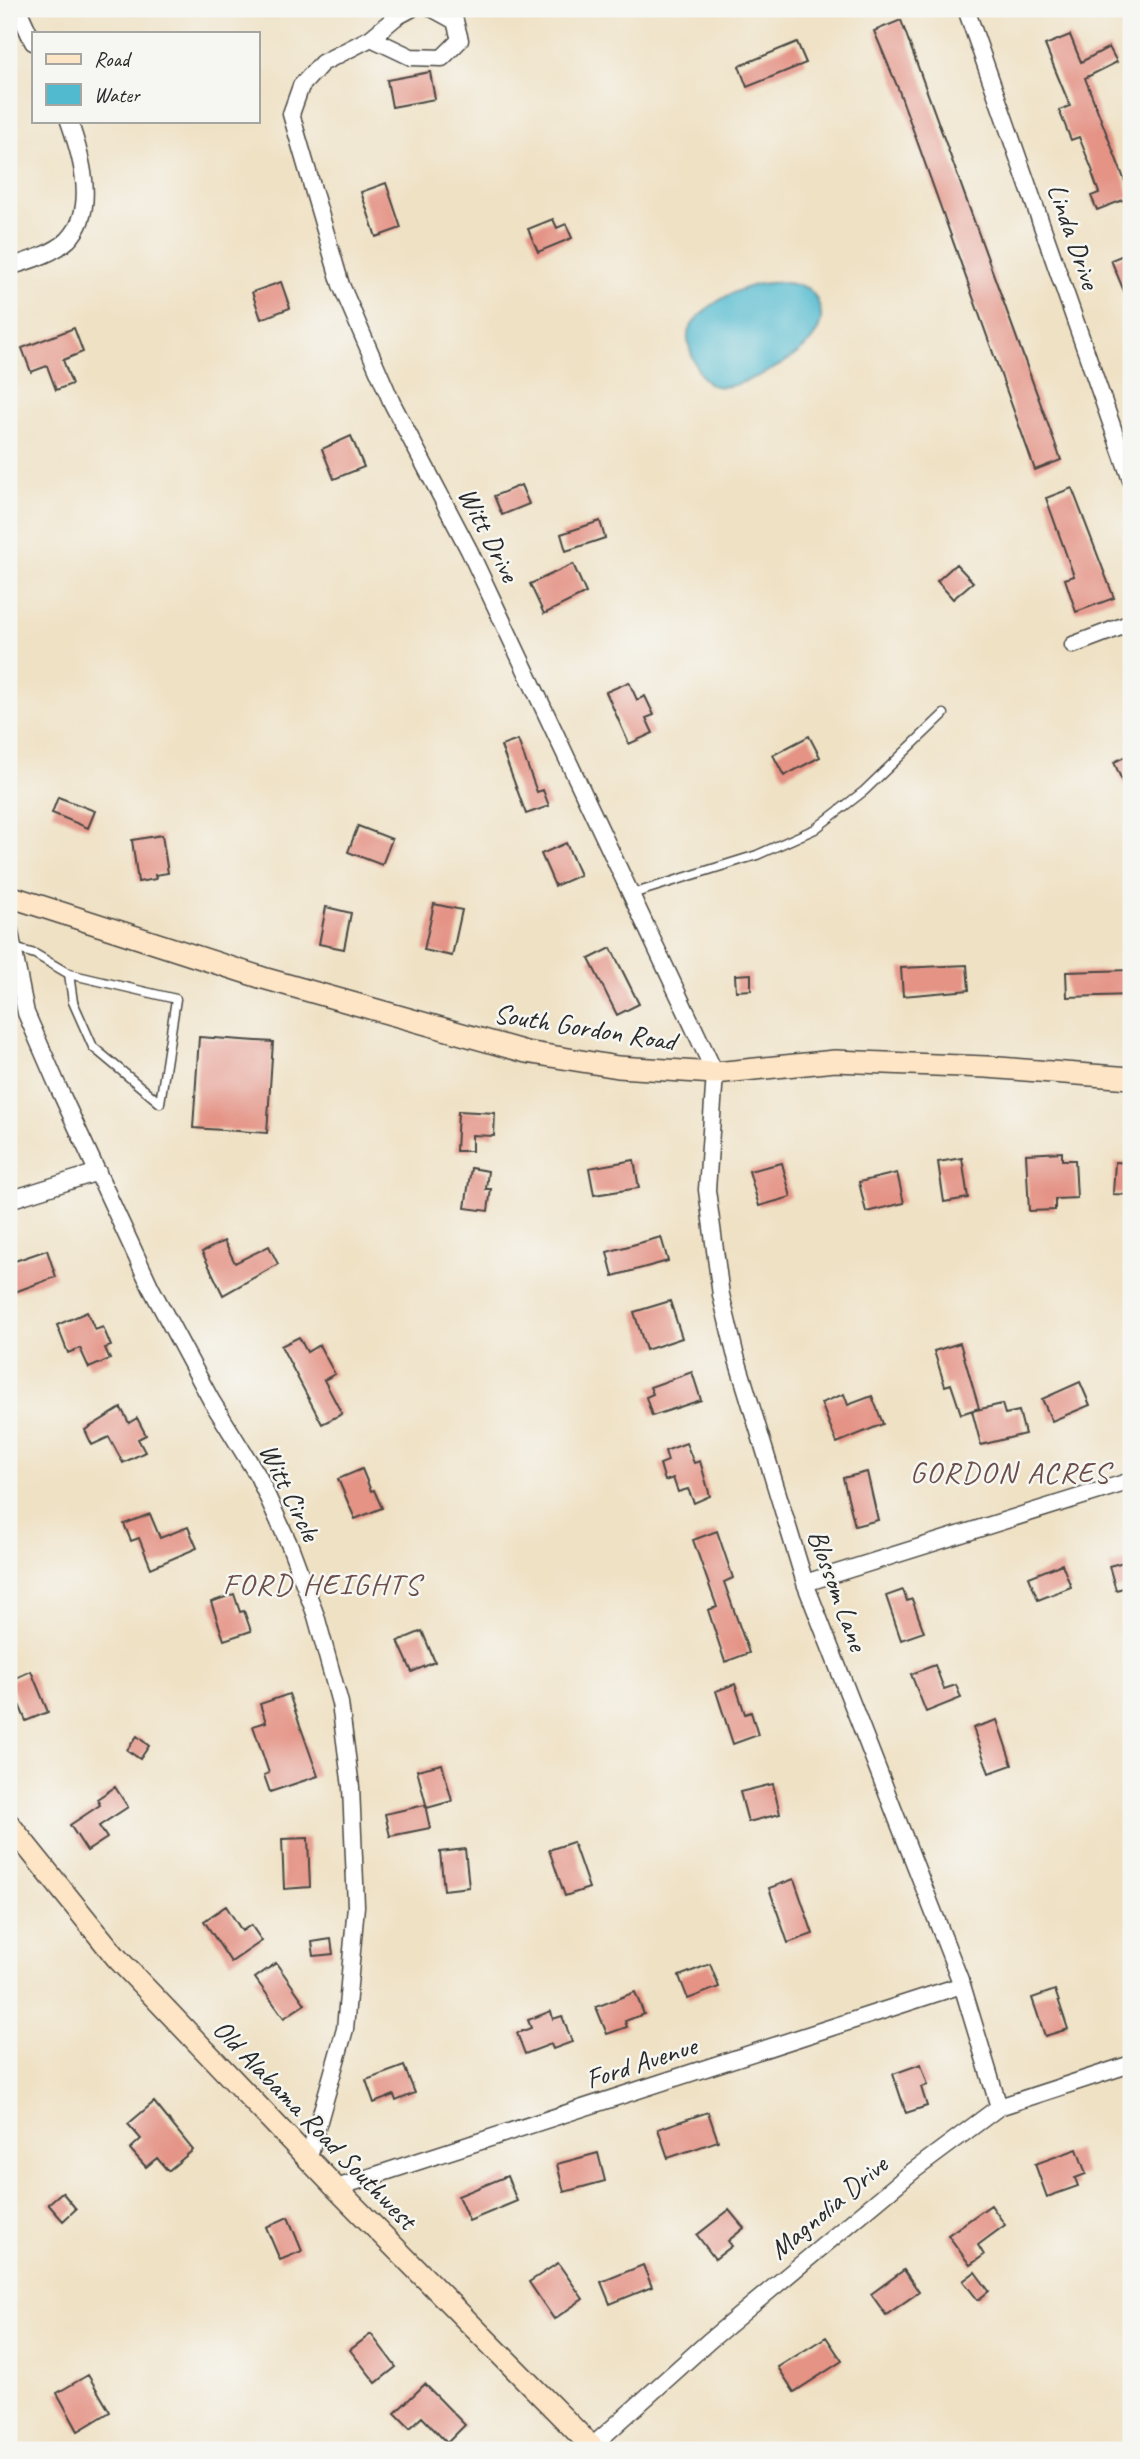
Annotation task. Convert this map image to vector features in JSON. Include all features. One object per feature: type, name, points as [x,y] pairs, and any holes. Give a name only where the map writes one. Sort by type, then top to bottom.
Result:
[{"type":"street","points":[[19,9],[32,40]]},
{"type":"street","name":"Witt Drive","points":[[411,9],[396,17],[371,38],[322,63],[301,86],[291,114],[341,285],[393,403],[469,550],[715,1073]]},
{"type":"street","points":[[371,38],[411,57],[442,58],[460,40],[455,21],[433,9]]},
{"type":"street","name":"Linda Drive","points":[[966,9],[1131,480]]},
{"type":"street","points":[[9,267],[41,256],[67,241],[82,217],[84,182],[69,122]]},
{"type":"street","points":[[1073,645],[1131,623]]},
{"type":"street","name":"South Gordon Road","points":[[9,896],[263,978],[526,1052],[618,1067],[715,1073],[835,1061],[986,1067],[1131,1078]]},
{"type":"street","name":"Witt Circle","points":[[9,926],[26,1013],[150,1288],[211,1400],[258,1476],[316,1616],[340,1703],[351,1787],[356,1906],[345,2029],[308,2160]]},
{"type":"street","name":"Blossom Lane","points":[[715,1073],[708,1190],[721,1295],[757,1430],[805,1583],[962,1985],[999,2107]]},
{"type":"street","points":[[9,1200],[98,1172]]},
{"type":"street","points":[[805,1583],[1131,1481]]},
{"type":"street","name":"Old Alabama Road Southwest","points":[[9,1824],[117,1957],[308,2160],[592,2450]]},
{"type":"street","name":"Ford Avenue","points":[[336,2188],[962,1985]]},
{"type":"street","name":"Magnolia Drive","points":[[592,2450],[750,2307],[913,2171],[999,2107],[1131,2063]]},
{"type":"lane","points":[[632,894],[757,855],[815,829],[864,791],[944,714]]},
{"type":"lane","points":[[11,947],[35,954],[69,974],[176,999],[160,1103],[93,1047],[73,1002],[69,974]]},
{"type":"water","points":[[781,282],[800,285],[813,293],[819,305],[821,320],[816,333],[793,357],[747,381],[724,387],[708,383],[696,366],[688,342],[689,330],[694,322],[709,308],[737,291],[758,284]]},
{"type":"building","points":[[901,20],[1061,460],[1035,470],[898,88],[874,31]]},
{"type":"building","points":[[1070,35],[1081,62],[1109,47],[1117,62],[1085,78],[1131,197],[1097,210],[1091,196],[1099,193],[1093,172],[1079,137],[1071,140],[1059,110],[1070,106],[1045,45]]},
{"type":"building","points":[[797,42],[806,63],[747,87],[739,66]]},
{"type":"building","points":[[430,72],[435,99],[392,107],[387,80]]},
{"type":"building","points":[[386,183],[401,228],[376,237],[361,192]]},
{"type":"building","points":[[553,219],[557,228],[566,224],[572,238],[538,252],[528,229]]},
{"type":"building","points":[[1131,252],[1131,308],[1111,260]]},
{"type":"building","points":[[281,282],[290,308],[261,319],[252,292]]},
{"type":"building","points":[[74,328],[83,352],[63,360],[72,384],[56,390],[47,366],[31,372],[22,348]]},
{"type":"building","points":[[351,436],[364,467],[334,479],[322,449]]},
{"type":"building","points":[[521,485],[529,504],[502,515],[494,496]]},
{"type":"building","points":[[1072,488],[1114,598],[1076,612],[1065,579],[1074,576],[1046,498]]},
{"type":"building","points":[[600,521],[605,538],[566,551],[561,534]]},
{"type":"building","points":[[573,564],[586,593],[544,614],[530,584]]},
{"type":"building","points":[[956,564],[973,582],[953,599],[937,581]]},
{"type":"building","points":[[629,682],[637,700],[645,696],[654,715],[646,718],[653,733],[629,744],[606,692]]},
{"type":"building","points":[[809,736],[820,757],[784,776],[773,755]]},
{"type":"building","points":[[518,740],[537,792],[543,790],[549,806],[526,814],[501,746]]},
{"type":"building","points":[[1131,754],[1131,802],[1114,762]]},
{"type":"building","points":[[58,797],[95,811],[88,828],[52,813]]},
{"type":"building","points":[[358,826],[392,839],[382,865],[348,852]]},
{"type":"building","points":[[162,835],[168,873],[155,875],[156,879],[138,882],[132,840]]},
{"type":"building","points":[[566,843],[580,875],[555,886],[541,854]]},
{"type":"building","points":[[434,904],[462,910],[452,956],[424,950]]},
{"type":"building","points":[[326,907],[351,913],[344,949],[319,944]]},
{"type":"building","points":[[611,948],[639,1004],[617,1015],[589,959]]},
{"type":"building","points":[[967,965],[969,990],[903,996],[901,968]]},
{"type":"building","points":[[1131,970],[1131,995],[1067,997],[1066,972]]},
{"type":"building","points":[[751,974],[751,990],[736,991],[735,975]]},
{"type":"building","points":[[199,1037],[273,1042],[267,1133],[193,1128]]},
{"type":"building","points":[[458,1111],[495,1113],[494,1136],[472,1135],[472,1151],[456,1151]]},
{"type":"building","points":[[1062,1152],[1062,1160],[1075,1160],[1077,1198],[1055,1199],[1055,1210],[1029,1211],[1026,1154]]},
{"type":"building","points":[[962,1158],[968,1198],[944,1202],[938,1162]]},
{"type":"building","points":[[634,1160],[639,1188],[594,1195],[589,1168]]},
{"type":"building","points":[[1115,1162],[1131,1163],[1131,1195],[1113,1194]]},
{"type":"building","points":[[782,1163],[791,1197],[759,1206],[749,1171]]},
{"type":"building","points":[[471,1168],[488,1171],[486,1189],[491,1189],[488,1211],[465,1208]]},
{"type":"building","points":[[897,1173],[904,1203],[866,1212],[859,1182]]},
{"type":"building","points":[[661,1237],[668,1261],[613,1276],[607,1252]]},
{"type":"building","points":[[224,1241],[235,1263],[269,1246],[278,1264],[223,1295],[202,1252]]},
{"type":"building","points":[[47,1250],[56,1277],[9,1294],[9,1263]]},
{"type":"building","points":[[670,1301],[682,1338],[646,1350],[634,1312]]},
{"type":"building","points":[[87,1312],[95,1330],[103,1327],[111,1346],[105,1348],[110,1359],[89,1368],[80,1348],[68,1353],[57,1325]]},
{"type":"building","points":[[299,1337],[307,1352],[319,1345],[335,1374],[324,1380],[342,1414],[322,1424],[281,1346]]},
{"type":"building","points":[[960,1343],[979,1408],[961,1414],[951,1384],[945,1386],[934,1351]]},
{"type":"building","points":[[692,1372],[701,1400],[652,1416],[646,1397],[653,1394],[650,1387]]},
{"type":"building","points":[[1080,1382],[1090,1405],[1052,1421],[1042,1399]]},
{"type":"building","points":[[844,1394],[848,1405],[872,1396],[883,1424],[837,1443],[821,1403]]},
{"type":"building","points":[[1002,1404],[1005,1414],[1019,1411],[1025,1434],[981,1445],[972,1411]]},
{"type":"building","points":[[121,1408],[129,1423],[137,1418],[146,1435],[138,1439],[145,1452],[123,1463],[109,1437],[92,1445],[85,1430]]},
{"type":"building","points":[[686,1443],[694,1463],[700,1461],[710,1496],[694,1503],[688,1489],[678,1492],[673,1478],[665,1481],[660,1464],[668,1461],[665,1451]]},
{"type":"building","points":[[362,1469],[382,1508],[355,1519],[338,1479]]},
{"type":"building","points":[[867,1472],[878,1520],[855,1526],[843,1478]]},
{"type":"building","points":[[150,1514],[160,1538],[188,1527],[197,1548],[151,1568],[139,1538],[131,1541],[124,1524]]},
{"type":"building","points":[[717,1531],[733,1578],[724,1582],[749,1653],[725,1662],[708,1610],[717,1607],[693,1540]]},
{"type":"building","points":[[1131,1560],[1131,1586],[1116,1590],[1109,1566]]},
{"type":"building","points":[[1062,1564],[1071,1587],[1038,1600],[1029,1577]]},
{"type":"building","points":[[903,1590],[907,1601],[912,1599],[924,1632],[901,1640],[886,1596]]},
{"type":"building","points":[[234,1594],[251,1631],[224,1640],[211,1602]]},
{"type":"building","points":[[422,1631],[435,1662],[412,1672],[398,1641]]},
{"type":"building","points":[[935,1665],[944,1689],[956,1685],[961,1698],[926,1712],[911,1674]]},
{"type":"building","points":[[31,1671],[48,1712],[26,1721],[9,1681]]},
{"type":"building","points":[[735,1684],[745,1714],[751,1712],[758,1735],[733,1744],[716,1691]]},
{"type":"building","points":[[289,1694],[318,1776],[270,1792],[264,1775],[269,1773],[253,1726],[266,1722],[260,1704]]},
{"type":"building","points":[[997,1720],[1012,1765],[989,1773],[973,1728]]},
{"type":"building","points":[[137,1736],[149,1746],[140,1759],[127,1750]]},
{"type":"building","points":[[442,1764],[452,1801],[427,1808],[417,1770]]},
{"type":"building","points":[[773,1784],[780,1814],[748,1822],[740,1792]]},
{"type":"building","points":[[115,1787],[128,1807],[99,1826],[107,1838],[87,1851],[70,1825],[100,1805],[97,1799]]},
{"type":"building","points":[[425,1805],[430,1828],[390,1836],[385,1814]]},
{"type":"building","points":[[308,1838],[310,1887],[284,1889],[282,1839]]},
{"type":"building","points":[[573,1842],[589,1888],[565,1896],[549,1850]]},
{"type":"building","points":[[465,1849],[469,1887],[444,1890],[440,1852]]},
{"type":"building","points":[[794,1879],[813,1934],[788,1943],[769,1888]]},
{"type":"building","points":[[226,1906],[242,1931],[251,1925],[262,1941],[231,1962],[204,1921]]},
{"type":"building","points":[[331,1939],[333,1954],[314,1956],[312,1942]]},
{"type":"building","points":[[276,1963],[305,2004],[284,2018],[255,1978]]},
{"type":"building","points":[[710,1964],[719,1987],[688,1999],[679,1976]]},
{"type":"building","points":[[1055,1990],[1068,2029],[1045,2036],[1032,1998]]},
{"type":"building","points":[[635,1992],[644,2014],[625,2021],[627,2027],[607,2034],[596,2007]]},
{"type":"building","points":[[551,2011],[553,2019],[562,2016],[572,2042],[553,2049],[551,2044],[525,2054],[517,2033],[531,2028],[528,2020]]},
{"type":"building","points":[[921,2064],[928,2085],[921,2087],[927,2106],[906,2113],[893,2074]]},
{"type":"building","points":[[404,2066],[415,2093],[396,2101],[394,2095],[374,2103],[366,2080]]},
{"type":"building","points":[[154,2102],[193,2150],[168,2171],[157,2158],[146,2167],[130,2149],[141,2139],[128,2124]]},
{"type":"building","points":[[708,2112],[718,2141],[668,2158],[658,2129]]},
{"type":"building","points":[[1077,2149],[1086,2174],[1075,2178],[1078,2186],[1047,2197],[1035,2164]]},
{"type":"building","points":[[598,2153],[605,2181],[564,2192],[557,2164]]},
{"type":"building","points":[[507,2176],[517,2201],[469,2221],[458,2196]]},
{"type":"building","points":[[62,2192],[76,2209],[63,2221],[48,2204]]},
{"type":"building","points":[[991,2205],[1005,2225],[978,2245],[984,2255],[970,2265],[948,2235]]},
{"type":"building","points":[[729,2210],[744,2228],[728,2241],[732,2246],[715,2259],[697,2235]]},
{"type":"building","points":[[288,2217],[302,2251],[280,2260],[266,2227]]},
{"type":"building","points":[[558,2263],[583,2299],[554,2319],[529,2282]]},
{"type":"building","points":[[643,2265],[652,2287],[610,2304],[601,2282]]},
{"type":"building","points":[[904,2270],[919,2292],[886,2315],[871,2294]]},
{"type":"building","points":[[975,2272],[989,2291],[978,2300],[963,2281]]},
{"type":"building","points":[[371,2334],[396,2367],[376,2383],[350,2350]]},
{"type":"building","points":[[826,2337],[842,2361],[794,2392],[778,2367]]},
{"type":"building","points":[[88,2375],[110,2412],[78,2431],[57,2393]]},
{"type":"building","points":[[425,2384],[465,2425],[447,2443],[422,2417],[410,2428],[395,2413]]},
{"type":"district","name":"GORDON ACRES","points":[[1010,1472]]},
{"type":"district","name":"FORD HEIGHTS","points":[[322,1584]]}]
